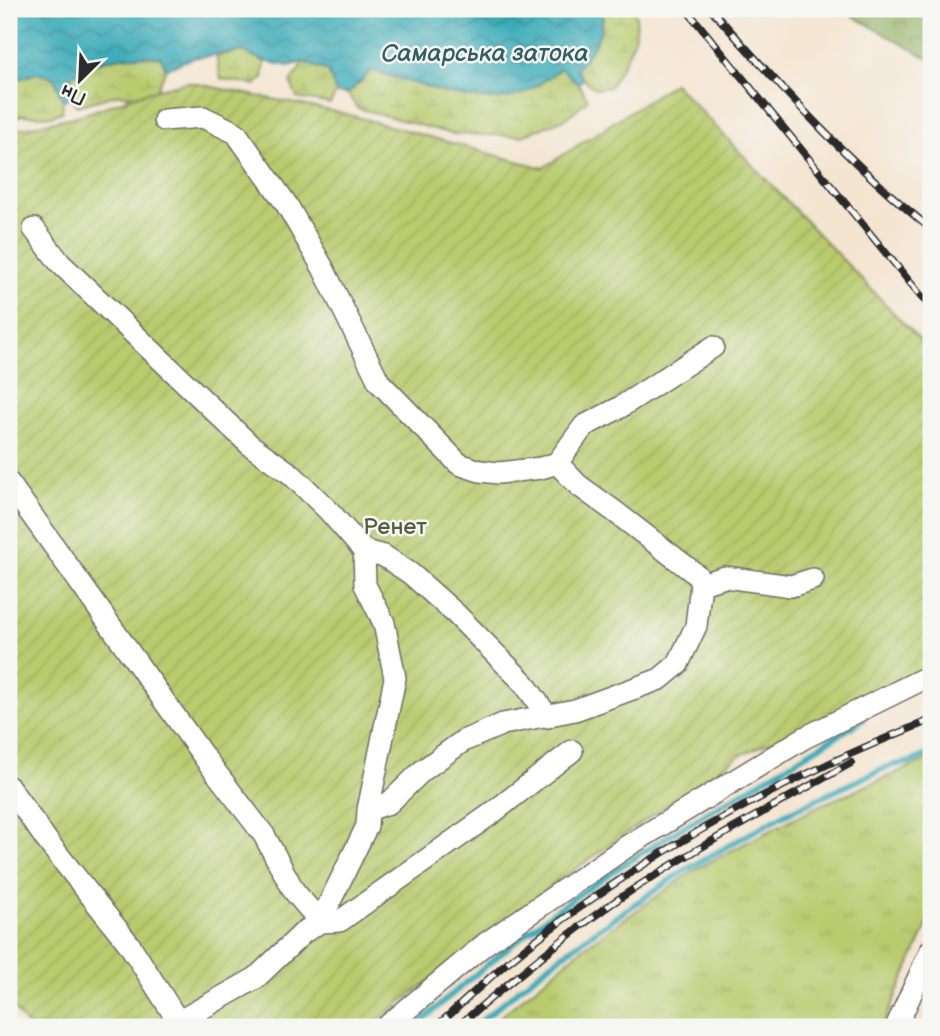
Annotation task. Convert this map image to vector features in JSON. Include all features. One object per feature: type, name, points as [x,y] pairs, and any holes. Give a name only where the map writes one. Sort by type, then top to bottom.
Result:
[{"type":"street","points":[[164,120],[203,117],[236,133],[287,205],[323,268],[379,382],[459,464],[480,471],[499,473],[541,468],[557,463],[584,426],[619,408],[713,347]]},
{"type":"street","points":[[34,229],[60,263],[250,445],[291,474],[329,511],[364,551],[384,556],[402,568],[456,614],[524,683],[548,717]]},
{"type":"street","points":[[369,810],[389,803],[422,771],[463,741],[503,724],[548,717],[636,689],[660,679],[677,664],[696,626],[701,584],[697,575],[578,485],[557,463]]},
{"type":"street","points":[[9,484],[204,757],[264,835],[294,891],[320,922]]},
{"type":"street","points":[[320,922],[367,826],[395,678],[384,623],[365,585],[364,551]]},
{"type":"street","points":[[701,584],[725,577],[791,586],[813,579]]},
{"type":"street","points":[[386,1027],[485,944],[629,845],[804,738],[923,679]]},
{"type":"street","points":[[9,787],[48,842],[129,944],[173,1024],[256,978],[304,932],[320,922],[340,921],[491,814],[572,751]]},
{"type":"street","points":[[896,1027],[931,950]]},
{"type":"green space","points":[[602,9],[634,9],[636,29],[626,60],[610,87],[596,89],[583,79],[576,69],[599,34]]},
{"type":"green space","points":[[840,9],[914,9],[931,21],[931,60]]},
{"type":"green space","points":[[243,51],[265,61],[263,78],[255,85],[221,79],[216,56]]},
{"type":"green space","points":[[132,54],[161,57],[166,69],[156,91],[141,98],[119,94],[77,106],[70,98],[71,76],[85,66]]},
{"type":"green space","points":[[303,62],[328,71],[336,93],[330,104],[297,98],[291,83]]},
{"type":"green space","points":[[561,68],[578,84],[588,99],[567,118],[522,136],[452,134],[357,108],[348,94],[371,70],[434,89],[480,98],[539,85]]},
{"type":"green space","points":[[37,73],[54,78],[63,100],[62,112],[51,116],[20,115],[9,127],[9,82]]},
{"type":"green space","name":"Ренет","points":[[188,82],[346,114],[543,168],[674,83],[931,352],[931,675],[740,755],[561,879],[369,1027],[28,1027],[9,1002],[9,131],[82,115],[150,91]]},
{"type":"green space","points":[[931,758],[931,917],[882,1027],[488,1027],[583,948],[696,869],[812,809]]},
{"type":"water","name":"Самарська затока","points":[[9,9],[602,9],[603,18],[596,41],[576,69],[583,79],[578,84],[561,68],[530,90],[509,98],[458,95],[372,70],[348,94],[336,93],[328,71],[303,62],[289,66],[263,61],[243,51],[192,58],[166,69],[161,57],[114,58],[71,76],[70,98],[63,100],[54,78],[37,73],[9,82]]},
{"type":"waterway","points":[[415,1027],[532,929],[607,875],[863,720]]},
{"type":"waterway","points":[[474,1027],[536,975],[682,872],[781,816],[889,766],[911,762],[931,753]]},
{"type":"railway","points":[[686,9],[931,308]]},
{"type":"railway","points":[[711,9],[844,151],[931,229]]},
{"type":"railway","points":[[436,1027],[503,966],[552,928],[654,858],[708,826],[818,769],[931,720]]},
{"type":"railway","points":[[457,1027],[532,964],[611,904],[699,848],[851,763]]}]
